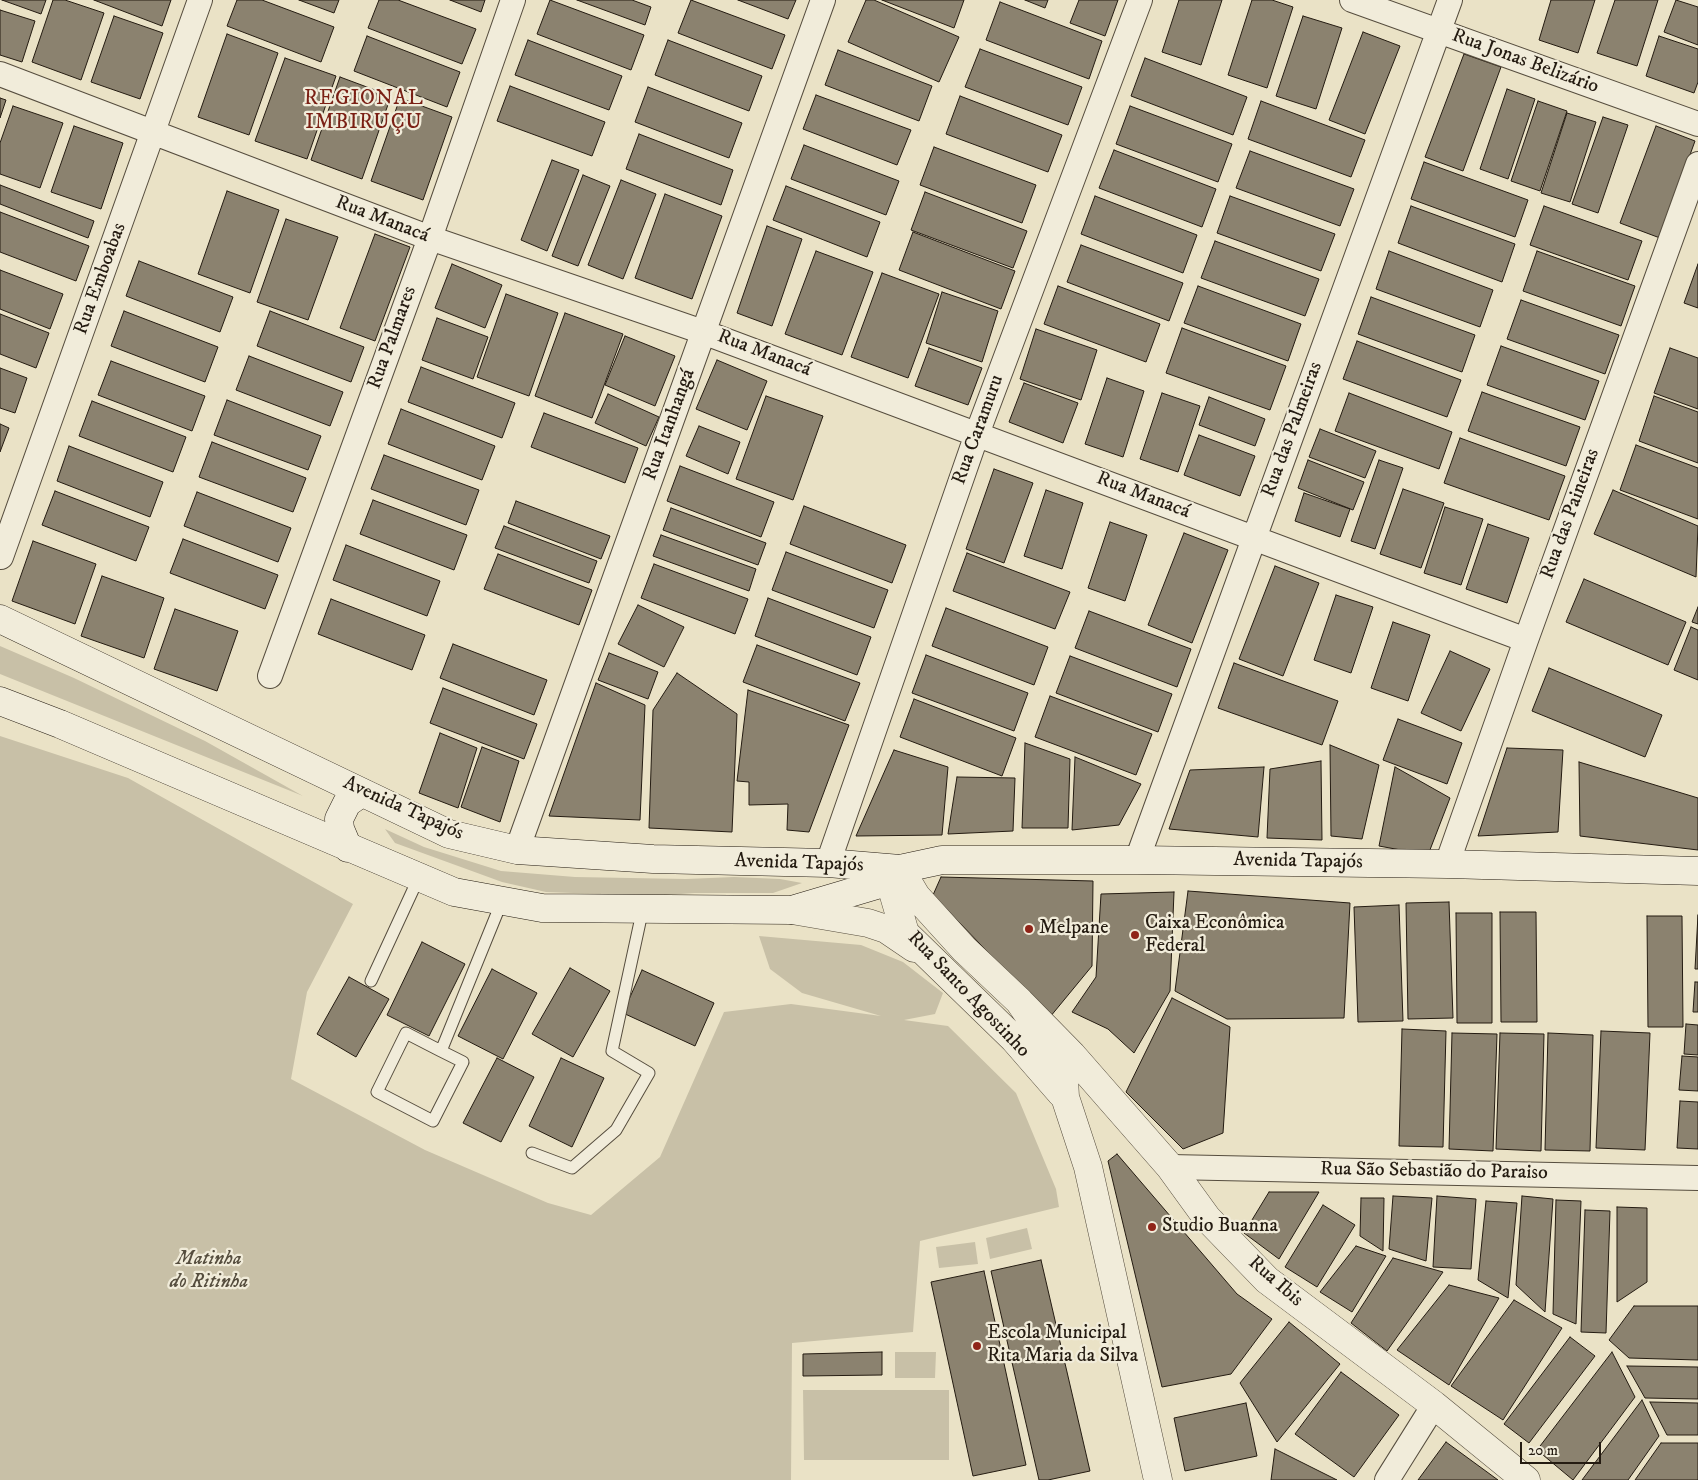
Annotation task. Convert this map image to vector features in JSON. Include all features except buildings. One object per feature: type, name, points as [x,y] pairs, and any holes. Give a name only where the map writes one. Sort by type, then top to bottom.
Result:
[{"type":"main road","name":"Avenida Tapajós","points":[[0,619],[254,738],[361,793],[449,834],[517,850],[653,859],[828,863],[900,869],[942,860],[1137,860],[1447,864],[1698,871]]},
{"type":"main road","name":"Avenida Tapajós","points":[[0,701],[60,724],[454,892],[502,901],[542,908],[792,910],[883,883],[900,869]]},
{"type":"main road","points":[[348,848],[340,829],[340,819],[347,803],[361,793]]},
{"type":"main road","name":"Rua Santo Agostinho","points":[[900,869],[893,892],[905,933],[924,954],[1014,1039],[1051,1084],[1065,1097]]},
{"type":"main road","name":"Rua Santo Agostinho","points":[[900,869],[916,896],[964,949],[1019,1001],[1041,1033],[1064,1079],[1065,1097],[1088,1167],[1158,1480]]},
{"type":"main road","points":[[792,910],[868,923],[886,929],[924,954]]},
{"type":"main road","name":"Rua Ibis","points":[[1019,1001],[1072,1055],[1170,1167],[1207,1218],[1267,1280],[1434,1405],[1526,1480]]},
{"type":"street","name":"Rua Emboabas","points":[[1,557],[200,0]]},
{"type":"street","name":"Rua Palmares","points":[[270,676],[430,238],[513,0]]},
{"type":"street","name":"Rua Itanhangá","points":[[517,850],[823,0]]},
{"type":"street","name":"Rua Caramuru","points":[[828,863],[977,434],[1140,0]]},
{"type":"street","name":"Rua Jonas Belizário","points":[[1352,0],[1698,124]]},
{"type":"street","name":"Rua das Palmeiras","points":[[1137,860],[1450,0]]},
{"type":"street","name":"Rua Manacá","points":[[0,74],[430,238],[703,332],[1526,640]]},
{"type":"street","name":"Rua das Paineiras","points":[[1447,864],[1698,164]]},
{"type":"street","name":"Rua São Sebastião do Paraiso","points":[[1170,1167],[1698,1178]]},
{"type":"street","points":[[1387,1480],[1434,1405]]},
{"type":"lane","points":[[370,982],[419,877]]},
{"type":"lane","points":[[441,1051],[502,901]]},
{"type":"lane","points":[[532,1153],[572,1168],[616,1130],[649,1073],[612,1051],[643,908]]},
{"type":"lane","points":[[406,1033],[441,1051],[463,1062],[433,1121],[377,1092],[406,1033]]},
{"type":"green space","points":[[0,646],[74,678],[205,741],[303,796],[0,674]]},
{"type":"green space","name":"Matinha do Ritinha","points":[[0,736],[128,778],[353,904],[307,992],[291,1079],[425,1150],[548,1203],[591,1215],[660,1157],[724,1012],[791,1004],[881,1016],[802,993],[770,969],[759,936],[861,945],[903,962],[943,993],[935,1014],[904,1020],[948,1026],[1016,1093],[1056,1189],[1059,1207],[920,1241],[913,1332],[792,1343],[791,1480],[0,1480]]},
{"type":"green space","points":[[385,829],[424,847],[501,871],[575,877],[686,879],[734,877],[780,879],[802,883],[773,893],[694,893],[655,896],[546,892],[502,882],[395,843]]},
{"type":"green space","points":[[1027,1228],[1032,1249],[990,1259],[986,1238]]},
{"type":"green space","points":[[975,1242],[978,1264],[939,1268],[936,1247]]},
{"type":"green space","points":[[895,1352],[936,1352],[935,1378],[895,1378]]},
{"type":"green space","points":[[803,1390],[949,1390],[949,1460],[804,1460]]},
{"type":"place","name":"Melpane","points":[[1029,929]]},
{"type":"place","name":"Caixa Econômica Federal","points":[[1135,935]]},
{"type":"place","name":"Studio Buanna","points":[[1152,1227]]},
{"type":"place","name":"Escola Municipal Rita Maria da Silva","points":[[977,1346]]},
{"type":"district","name":"REGIONAL IMBIRUÇU","points":[[364,112]]}]
